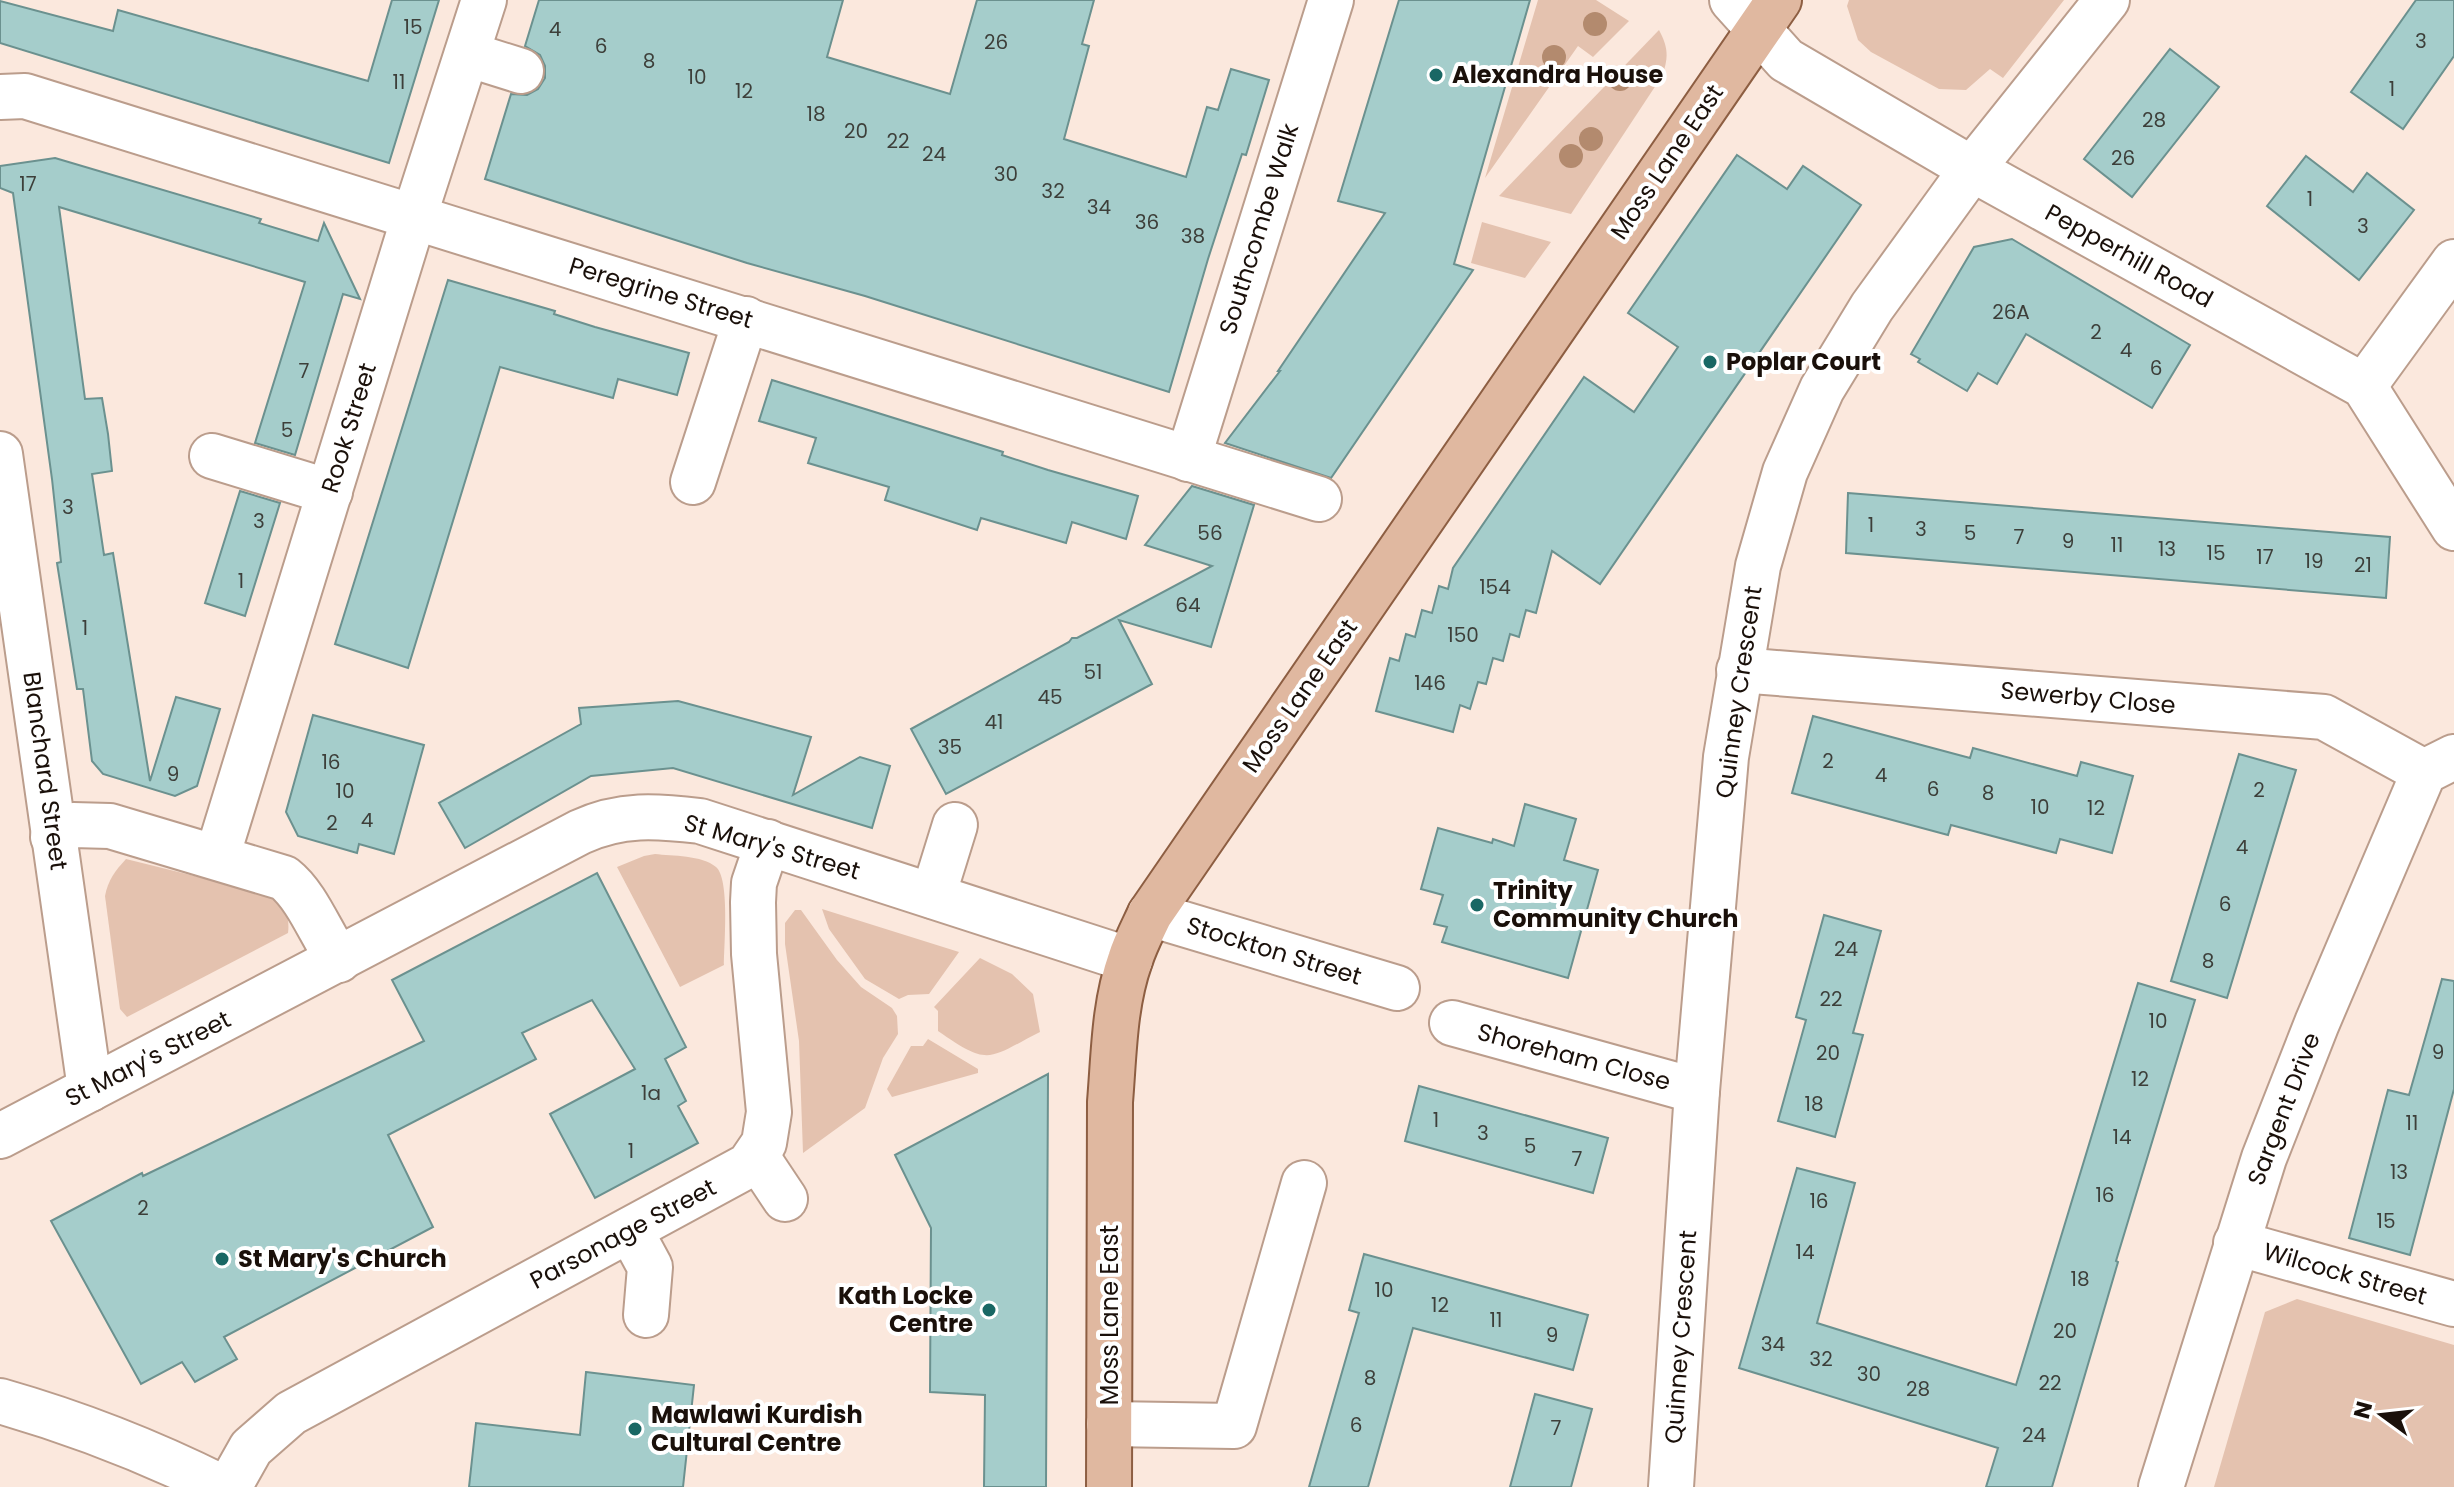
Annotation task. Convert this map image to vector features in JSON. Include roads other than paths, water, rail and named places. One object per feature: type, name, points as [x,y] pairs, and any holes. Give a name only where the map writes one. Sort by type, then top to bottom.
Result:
[{"type":"main road","name":"Moss Lane East","points":[[1109,1487],[1110,1102],[1117,1014],[1130,960],[1150,914],[1756,10]]},
{"type":"street","name":"Rook Street","points":[[217,857],[484,0]]},
{"type":"street","name":"Southcombe Walk","points":[[1188,459],[1220,300],[1331,0]]},
{"type":"street","name":"Quinney Crescent","points":[[1679,1485],[1697,1091],[1726,757],[1758,566],[1785,472],[1822,389],[1872,307],[1972,169],[2107,0]]},
{"type":"street","name":"Pepperhill Road","points":[[1756,10],[1786,60],[1972,169],[2364,386],[2454,528]]},
{"type":"street","points":[[467,54],[521,71]]},
{"type":"street","name":"Peregrine Street","points":[[0,97],[25,96],[1319,499]]},
{"type":"street","points":[[2364,386],[2454,262]]},
{"type":"street","points":[[693,482],[746,319]]},
{"type":"street","name":"Blanchard Street","points":[[0,454],[10,586],[53,837],[90,1089]]},
{"type":"street","points":[[212,456],[330,492]]},
{"type":"street","name":"Sewerby Close","points":[[1739,670],[2324,717],[2439,764]]},
{"type":"street","name":"Sargent Drive","points":[[2161,1487],[2264,1158],[2317,1023],[2439,764]]},
{"type":"street","name":"St Mary's Street","points":[[0,1136],[580,832],[617,818],[640,815],[700,821],[1130,960]]},
{"type":"street","points":[[53,837],[73,825],[101,825],[273,873],[292,884],[339,960]]},
{"type":"street","points":[[933,896],[955,825]]},
{"type":"street","points":[[768,842],[754,883],[753,902],[754,954],[769,1112],[764,1143],[757,1157],[785,1199]]},
{"type":"street","name":"Stockton Street","points":[[1150,914],[1397,988]]},
{"type":"street","name":"Shoreham Close","points":[[1452,1023],[1697,1091]]},
{"type":"street","name":"Parsonage Street","points":[[229,1487],[251,1448],[291,1413],[749,1165],[757,1157]]},
{"type":"street","points":[[1109,1424],[1234,1426],[1304,1183]]},
{"type":"street","points":[[630,1230],[650,1267],[646,1315]]},
{"type":"street","name":"Wilcock Street","points":[[2236,1243],[2454,1304]]},
{"type":"street","points":[[0,1401],[99,1432],[221,1487]]},
{"type":"place","name":"Alexandra House","points":[[1436,75]]},
{"type":"place","name":"Poplar Court","points":[[1710,362]]},
{"type":"place","name":"Trinity Community Church","points":[[1477,905]]},
{"type":"place","name":"St Mary's Church","points":[[222,1259]]},
{"type":"place","name":"Kath Locke Centre","points":[[989,1310]]},
{"type":"place","name":"Mawlawi Kurdish Cultural Centre","points":[[635,1429]]}]
